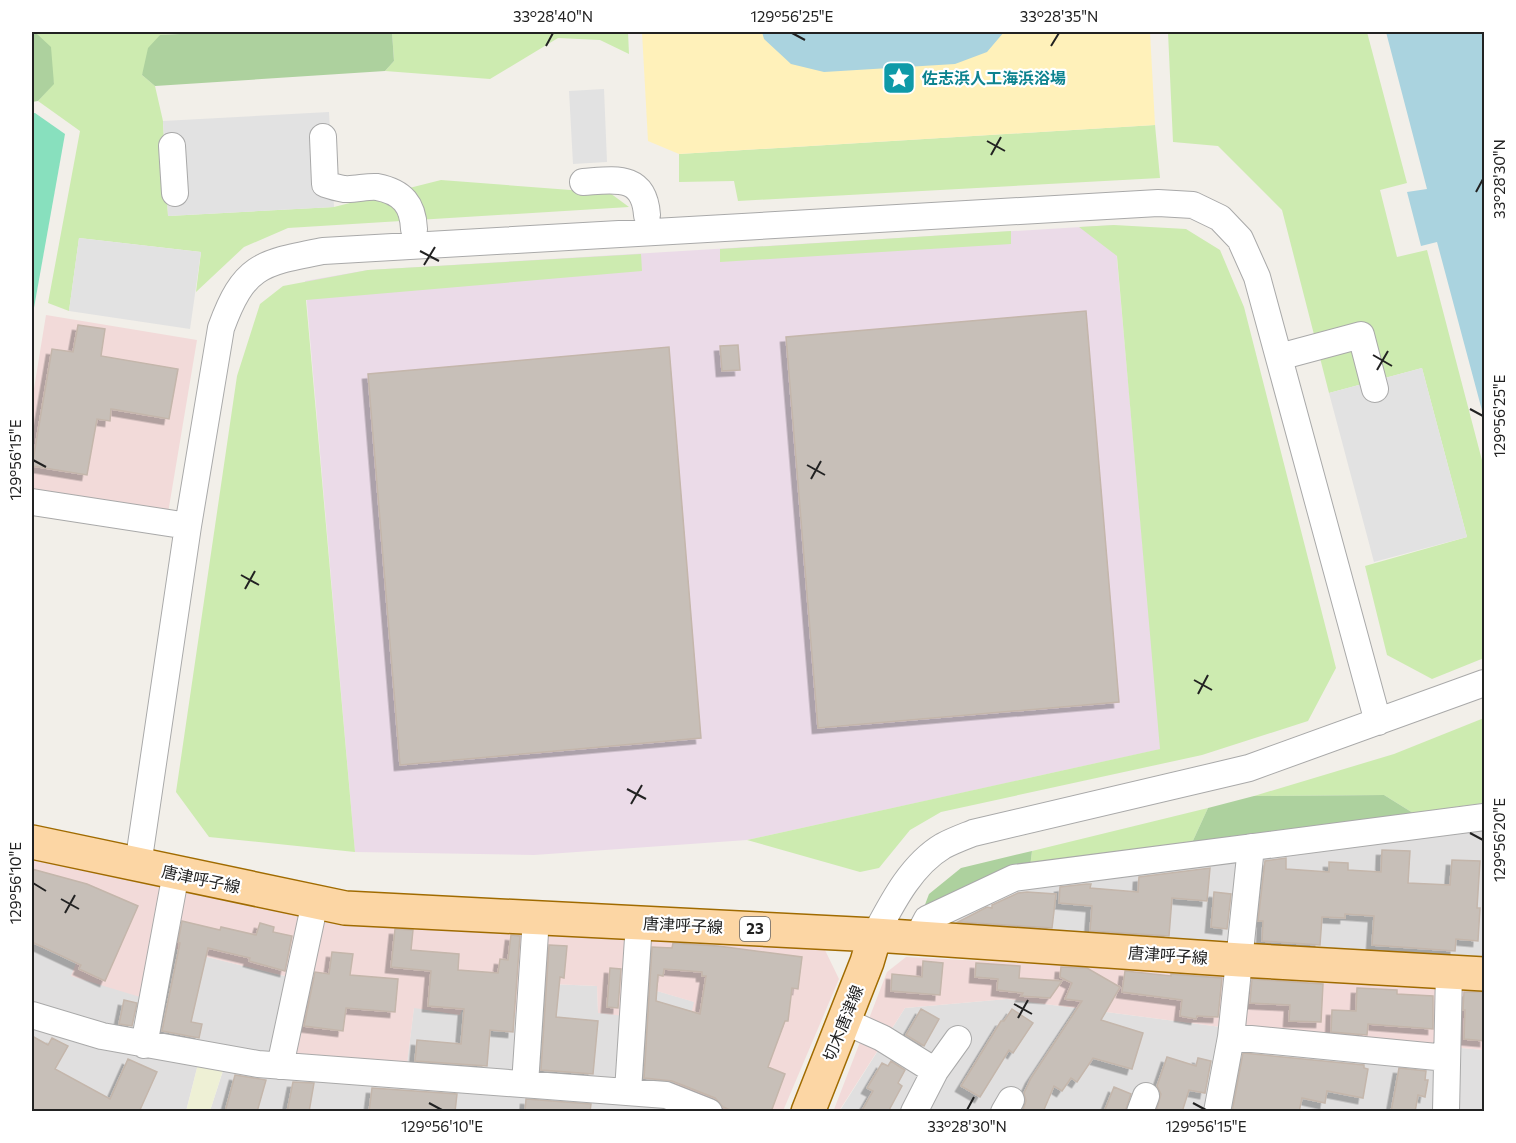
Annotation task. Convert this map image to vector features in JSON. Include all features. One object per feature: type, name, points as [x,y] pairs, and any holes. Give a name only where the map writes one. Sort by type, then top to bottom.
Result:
[{"type":"main road","name":"唐津呼子線","points":[[32,842],[345,908],[875,934],[1240,960],[1485,974]]},
{"type":"main road","name":"切木唐津線","points":[[808,1112],[867,962],[875,934]]},
{"type":"street","points":[[323,137],[325,184],[344,189],[376,187],[394,193],[409,203],[414,214],[414,229]]},
{"type":"street","points":[[172,146],[174,193]]},
{"type":"street","points":[[583,182],[621,179],[638,189],[646,202],[646,216]]},
{"type":"street","points":[[138,865],[188,526],[221,328],[231,301],[242,282],[261,267],[282,259],[322,251],[1158,203],[1193,206],[1220,218],[1240,239],[1257,277],[1378,722]]},
{"type":"street","points":[[1279,357],[1361,335],[1375,389]]},
{"type":"street","points":[[32,502],[188,526]]},
{"type":"street","points":[[875,934],[896,897],[916,870],[942,847],[973,833],[1249,768],[1485,683]]},
{"type":"street","points":[[917,938],[927,919],[1014,878],[1485,817]]},
{"type":"street","points":[[1217,1112],[1231,1036],[1251,847]]},
{"type":"street","points":[[144,1045],[176,873]]},
{"type":"street","points":[[280,1066],[315,902]]},
{"type":"street","points":[[525,1084],[536,918]]},
{"type":"street","points":[[628,1091],[639,923]]},
{"type":"street","points":[[1446,1112],[1449,972]]},
{"type":"street","points":[[32,1016],[102,1036],[144,1045],[258,1064],[666,1095],[709,1112]]},
{"type":"street","points":[[844,1021],[882,1038],[935,1071]]},
{"type":"street","points":[[1231,1036],[1447,1050]]},
{"type":"street","points":[[914,1112],[935,1071],[958,1039]]},
{"type":"shaded area","points":[[604,89],[607,162],[573,164],[569,91]]},
{"type":"shaded area","points":[[329,112],[334,207],[168,216],[163,121]]},
{"type":"shaded area","points":[[1114,225],[1161,749],[747,840],[534,855],[355,852],[305,281],[368,270]]},
{"type":"shaded area","points":[[79,238],[201,252],[190,329],[69,311]]},
{"type":"shaded area","points":[[46,315],[197,340],[168,513],[32,491],[32,401]]},
{"type":"shaded area","points":[[1422,368],[1467,537],[1374,562],[1329,393]]},
{"type":"shaded area","points":[[1484,803],[1484,962],[930,930],[1007,871]]},
{"type":"shaded area","points":[[32,855],[263,909],[339,919],[824,948],[839,979],[783,1111],[724,1111],[672,1092],[694,1002],[633,984],[632,1017],[598,1013],[597,986],[528,983],[527,1014],[463,1007],[460,1015],[414,1008],[406,1072],[275,1061],[293,978],[158,945],[150,1000],[71,976],[87,935],[32,919]]},
{"type":"shaded area","points":[[32,919],[87,935],[72,976],[158,945],[293,978],[406,1072],[414,1007],[460,1015],[462,1007],[528,983],[597,986],[598,1012],[633,984],[695,1002],[672,1091],[724,1111],[210,1111],[223,1071],[198,1064],[186,1111],[32,1111]]},
{"type":"shaded area","points":[[906,957],[1484,987],[1484,1050],[1221,1027],[1007,999],[905,1008],[839,1111],[833,1112],[887,972]]},
{"type":"shaded area","points":[[1007,999],[1221,1027],[1484,1050],[1484,1111],[839,1112],[905,1008]]},
{"type":"green space","points":[[55,32],[218,32],[160,35],[142,75],[155,86],[163,121],[168,216],[334,207],[441,180],[610,193],[629,207],[288,228],[244,247],[196,292],[201,252],[79,238],[69,311],[48,303],[80,131],[38,101],[54,83],[37,34]]},
{"type":"green space","points":[[218,32],[392,32],[394,61],[385,71],[155,86],[142,75],[148,48],[160,35]]},
{"type":"green space","points":[[392,32],[628,32],[629,54],[600,40],[558,38],[490,79],[385,71],[394,61]]},
{"type":"green space","points":[[1168,32],[1367,32],[1407,183],[1380,190],[1397,257],[1427,250],[1484,468],[1484,658],[1432,679],[1387,655],[1365,566],[1467,537],[1422,368],[1329,393],[1282,210],[1218,146],[1173,142]]},
{"type":"green space","points":[[32,34],[37,34],[51,47],[54,84],[38,101],[32,102]]},
{"type":"green space","points":[[32,113],[65,134],[32,319]]},
{"type":"green space","points":[[1155,125],[1160,178],[738,201],[734,181],[679,182],[679,154]]},
{"type":"green space","points":[[1114,225],[1186,229],[1220,250],[1244,307],[1336,668],[1308,721],[1202,755],[941,812],[910,830],[879,868],[860,872],[747,840],[1160,749],[1117,256],[1079,227]]},
{"type":"green space","points":[[1011,231],[1011,244],[720,262],[720,249]]},
{"type":"green space","points":[[641,254],[642,271],[306,300],[355,852],[209,837],[176,792],[237,376],[260,304],[283,286],[368,270]]},
{"type":"green space","points":[[1484,718],[1484,803],[1413,813],[1384,795],[1254,796],[1394,754]]},
{"type":"green space","points":[[1384,795],[1413,813],[1191,845],[1208,808],[1254,796]]},
{"type":"green space","points":[[1208,808],[1191,845],[1030,867],[1032,851]]},
{"type":"green space","points":[[1032,851],[1030,867],[920,918],[929,894],[961,868]]},
{"type":"green space","points":[[198,1064],[223,1070],[210,1111],[186,1112]]},
{"type":"sand","name":"佐志浜人工海浜浴場","points":[[642,32],[1150,32],[1155,125],[679,154],[648,141]]},
{"type":"water","points":[[762,32],[1004,32],[987,52],[955,64],[824,72],[791,64],[764,39]]},
{"type":"water","points":[[1386,32],[1484,32],[1484,418],[1437,242],[1421,246],[1407,192],[1427,189]]},
{"type":"building","points":[[1086,311],[1119,702],[818,728],[786,337]]},
{"type":"building","points":[[78,325],[105,329],[101,356],[178,369],[169,419],[111,409],[110,421],[97,419],[87,475],[32,466],[52,349],[73,352]]},
{"type":"building","points":[[738,345],[740,370],[722,371],[720,346]]},
{"type":"building","points":[[669,347],[701,738],[400,765],[368,374]]},
{"type":"building","points":[[1382,850],[1410,851],[1408,883],[1450,885],[1452,860],[1480,861],[1477,908],[1480,908],[1478,941],[1456,939],[1455,951],[1372,945],[1374,916],[1345,914],[1345,918],[1322,917],[1320,945],[1262,941],[1263,921],[1258,921],[1265,861],[1286,858],[1286,869],[1329,872],[1329,862],[1348,863],[1348,870],[1381,872]]},
{"type":"building","points":[[1210,868],[1207,901],[1172,898],[1169,936],[1090,931],[1092,906],[1059,903],[1060,887],[1091,884],[1090,888],[1138,892],[1139,877]]},
{"type":"building","points":[[32,869],[87,884],[138,906],[105,981],[79,969],[81,965],[32,942]]},
{"type":"building","points":[[1214,892],[1231,894],[1227,929],[1211,927]]},
{"type":"building","points":[[1018,893],[1056,894],[1052,928],[958,922],[987,907],[992,908],[992,905]]},
{"type":"building","points":[[182,921],[256,935],[260,923],[274,927],[273,932],[292,936],[285,971],[249,961],[250,958],[208,948],[191,1022],[202,1024],[199,1038],[162,1031],[180,943],[178,942]]},
{"type":"building","points":[[395,929],[413,930],[411,950],[459,954],[458,970],[498,973],[500,959],[508,960],[511,935],[520,936],[513,1032],[490,1030],[487,1066],[415,1061],[417,1040],[461,1044],[464,1009],[428,1006],[431,971],[391,967]]},
{"type":"building","points":[[673,943],[718,946],[802,957],[798,989],[792,988],[788,1021],[785,1021],[768,1067],[785,1074],[771,1112],[735,1112],[723,1107],[715,1098],[672,1081],[644,1078],[652,947],[672,948]],"holes":[[[664,969],[702,972],[702,976],[706,976],[700,1014],[656,1001],[658,975],[663,976]]]},
{"type":"building","points":[[549,945],[567,946],[564,978],[560,977],[556,1017],[598,1021],[593,1074],[541,1070]]},
{"type":"building","points":[[332,952],[353,954],[350,975],[398,979],[395,1012],[346,1008],[343,1031],[304,1026],[315,972],[329,974]]},
{"type":"building","points":[[923,961],[943,963],[940,995],[891,991],[892,974],[922,977]]},
{"type":"building","points":[[976,963],[1020,966],[1019,978],[1062,981],[1050,998],[1021,996],[1023,993],[997,990],[998,979],[975,977]]},
{"type":"building","points":[[1061,967],[1087,968],[1120,987],[1101,1020],[1143,1033],[1132,1069],[1093,1058],[1077,1082],[1071,1078],[1062,1091],[1054,1086],[1043,1112],[1022,1112],[1026,1101],[1024,1093],[1031,1078],[1082,1001],[1065,999],[1072,983],[1060,977]]},
{"type":"building","points":[[610,968],[621,969],[618,1008],[607,1007]]},
{"type":"building","points":[[1125,971],[1222,978],[1218,1017],[1197,1016],[1196,1019],[1180,1016],[1182,1000],[1122,992]]},
{"type":"building","points":[[1252,979],[1323,984],[1321,1022],[1289,1021],[1290,1005],[1250,1003]]},
{"type":"building","points":[[1357,988],[1397,990],[1397,994],[1433,996],[1433,1029],[1368,1024],[1367,1035],[1331,1032],[1332,1010],[1356,1011]]},
{"type":"building","points":[[1464,992],[1485,992],[1485,1041],[1464,1039]]},
{"type":"building","points":[[124,1000],[137,1003],[132,1026],[119,1024]]},
{"type":"building","points":[[921,1009],[939,1019],[924,1046],[906,1035]]},
{"type":"building","points":[[1012,1009],[1033,1023],[1013,1053],[1009,1050],[980,1097],[961,1086],[1001,1021],[1004,1021]]},
{"type":"building","points":[[32,1036],[48,1045],[52,1038],[68,1046],[55,1069],[110,1099],[128,1059],[157,1072],[139,1112],[32,1112]]},
{"type":"building","points":[[1243,1053],[1364,1065],[1364,1068],[1368,1069],[1363,1098],[1327,1091],[1325,1103],[1302,1098],[1299,1112],[1232,1112]]},
{"type":"building","points":[[1167,1057],[1196,1066],[1198,1058],[1211,1061],[1205,1093],[1189,1090],[1182,1112],[1156,1112],[1161,1094],[1157,1086]]},
{"type":"building","points":[[891,1061],[905,1070],[898,1083],[902,1086],[888,1112],[861,1112],[873,1091],[867,1088],[882,1063],[888,1066]]},
{"type":"building","points":[[1399,1068],[1426,1071],[1425,1080],[1428,1080],[1425,1097],[1418,1095],[1415,1112],[1391,1112]]},
{"type":"building","points":[[235,1075],[266,1080],[257,1112],[225,1112]]},
{"type":"building","points":[[293,1082],[314,1083],[309,1112],[287,1112]]},
{"type":"building","points":[[1114,1087],[1131,1094],[1125,1112],[1104,1112]]},
{"type":"building","points":[[372,1088],[457,1094],[455,1112],[369,1112]]},
{"type":"building","points":[[526,1099],[591,1104],[590,1112],[525,1112]]},
{"type":"place","name":"佐志浜人工海浜浴場","points":[[899,78]]}]
